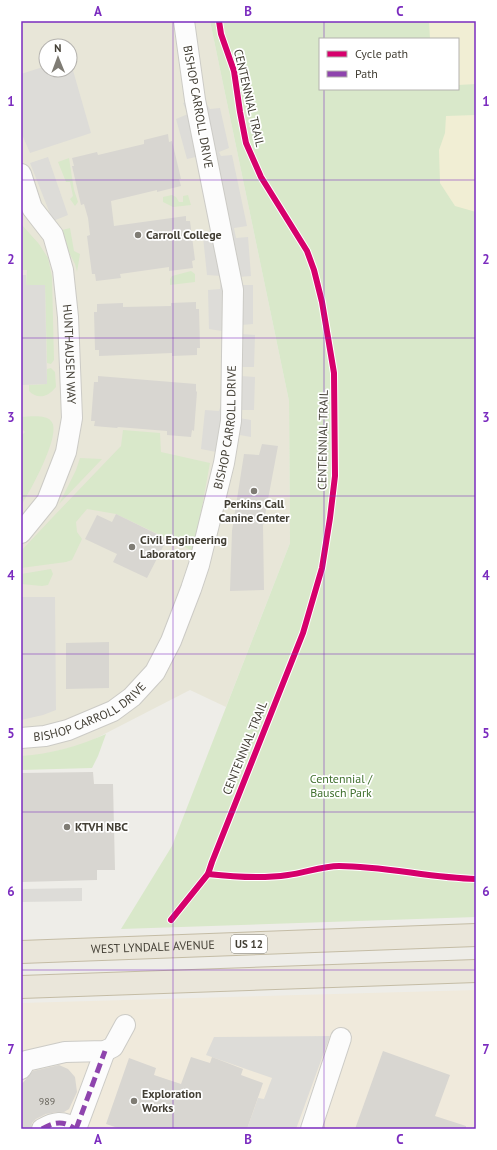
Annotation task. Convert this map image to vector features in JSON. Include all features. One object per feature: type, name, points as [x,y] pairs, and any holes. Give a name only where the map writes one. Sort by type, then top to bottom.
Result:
[{"type":"highway","name":"WEST LYNDALE AVENUE","points":[[21,952],[476,935]]},
{"type":"highway","points":[[21,987],[476,971]]},
{"type":"street","name":"BISHOP CARROLL DRIVE","points":[[21,738],[45,736],[68,730],[113,711],[132,697],[155,672],[171,641],[199,565],[224,463],[231,421],[232,290],[195,100],[184,21]]},
{"type":"street","name":"HUNTHAUSEN WAY","points":[[21,174],[32,208],[53,235],[63,270],[68,317],[72,418],[66,452],[46,501],[21,533]]},
{"type":"street","points":[[21,1069],[26,1061],[65,1052],[105,1051],[113,1048],[125,1025]]},
{"type":"street","points":[[311,1129],[341,1038]]},
{"type":"street","points":[[42,1129],[52,1123],[63,1123],[75,1129],[105,1051]]},
{"type":"shaded area","name":"Carroll College","points":[[21,21],[210,21],[289,401],[290,543],[226,707],[190,690],[85,744],[40,755],[21,757]]},
{"type":"shaded area","points":[[38,69],[38,78],[75,78],[91,133],[30,153],[21,132],[21,74]]},
{"type":"shaded area","points":[[202,98],[210,109],[220,108],[229,148],[219,152],[221,156],[232,155],[247,226],[234,228],[236,238],[248,237],[251,276],[238,277],[240,285],[253,285],[253,324],[241,325],[241,334],[255,335],[254,367],[241,367],[241,376],[255,377],[254,410],[239,410],[239,418],[251,420],[251,437],[234,434],[231,455],[201,449],[205,410],[219,411],[221,405],[222,331],[209,329],[208,290],[220,289],[221,276],[207,275],[203,237],[213,237],[200,156],[187,159],[176,119],[188,114],[183,103]]},
{"type":"shaded area","points":[[48,157],[68,215],[53,221],[30,163]]},
{"type":"shaded area","points":[[21,275],[26,275],[26,285],[45,285],[47,384],[21,385]]},
{"type":"shaded area","points":[[21,597],[55,597],[56,710],[43,715],[21,720]]},
{"type":"shaded area","points":[[82,888],[82,901],[21,902],[21,889]]},
{"type":"shaded area","points":[[476,990],[476,1129],[318,1129],[352,1034],[333,1031],[298,1129],[21,1129],[21,1003]]},
{"type":"shaded area","points":[[330,1036],[296,1129],[247,1129],[258,1098],[264,1099],[272,1078],[206,1055],[214,1037]]},
{"type":"green space","name":"Centennial / Bausch Park","points":[[210,21],[476,21],[476,917],[121,929],[172,846],[290,543],[289,401]]},
{"type":"green space","points":[[69,158],[74,190],[78,202],[75,206],[70,199],[73,196],[70,182],[66,182],[58,162]]},
{"type":"green space","points":[[172,195],[176,197],[179,202],[183,202],[183,196],[188,195],[191,205],[173,207],[163,202],[163,197]]},
{"type":"green space","points":[[21,224],[39,244],[48,258],[52,277],[54,360],[51,364],[47,363],[45,285],[26,285],[27,270],[21,270]]},
{"type":"green space","points":[[70,228],[74,251],[80,254],[77,272],[75,264],[58,231]]},
{"type":"green space","points":[[191,271],[195,274],[195,282],[170,285],[170,279],[172,276]]},
{"type":"green space","points":[[51,368],[55,372],[56,387],[50,393],[43,396],[36,396],[32,394],[29,391],[29,385],[47,384],[47,369]]},
{"type":"green space","points":[[21,417],[45,417],[51,421],[53,428],[49,450],[44,463],[21,506],[21,436],[25,432],[21,428]]},
{"type":"green space","points":[[123,430],[160,433],[161,452],[210,463],[196,540],[191,550],[116,514],[87,509],[76,522],[77,532],[82,539],[72,560],[21,568],[21,551],[121,446]]},
{"type":"green space","points":[[80,458],[102,459],[59,504],[76,470]]},
{"type":"green space","points":[[51,569],[53,574],[48,585],[42,586],[21,584],[21,574]]},
{"type":"green space","points":[[106,734],[92,768],[21,770],[21,756],[65,749]]},
{"type":"sand","points":[[429,21],[476,21],[476,84],[459,85],[459,38],[430,38]]},
{"type":"sand","points":[[476,115],[476,212],[455,206],[440,183],[439,150],[445,133],[446,116]]},
{"type":"building","points":[[168,134],[169,142],[172,141],[181,179],[179,179],[181,186],[111,201],[114,226],[186,216],[186,221],[190,221],[195,260],[192,261],[193,268],[169,271],[169,267],[120,274],[121,278],[96,281],[95,274],[92,274],[87,236],[90,235],[88,218],[84,204],[81,205],[72,166],[74,166],[72,158],[97,152],[98,155],[144,144],[144,140]]},
{"type":"building","points":[[196,302],[196,309],[199,309],[200,348],[197,348],[197,355],[172,356],[172,353],[99,356],[99,350],[95,350],[94,312],[97,312],[97,304],[123,303],[123,307],[171,306],[171,303]]},
{"type":"building","points":[[98,376],[196,384],[197,392],[194,431],[192,430],[191,437],[167,435],[167,431],[94,426],[95,421],[91,421],[94,382],[98,382]]},
{"type":"building","name":"Perkins Call Canine Center","points":[[262,444],[278,446],[263,526],[264,590],[230,591],[232,531],[244,454],[259,455]]},
{"type":"building","name":"Civil Engineering Laboratory","points":[[116,514],[167,539],[147,578],[113,562],[117,554],[85,539],[97,515],[112,522]]},
{"type":"building","points":[[109,642],[109,688],[66,689],[66,643]]},
{"type":"building","name":"KTVH NBC","points":[[93,772],[94,784],[113,784],[115,870],[97,870],[97,880],[21,882],[21,773]]},
{"type":"building","points":[[383,1051],[450,1075],[435,1116],[466,1126],[466,1129],[355,1129]]},
{"type":"building","points":[[191,1057],[210,1063],[212,1057],[243,1069],[241,1075],[263,1083],[247,1129],[121,1129],[106,1124],[129,1058],[156,1068],[154,1075],[181,1084]]},
{"type":"building","points":[[59,1065],[68,1069],[75,1077],[77,1092],[69,1109],[64,1112],[46,1114],[36,1119],[32,1123],[31,1129],[21,1129],[21,1085],[33,1071]]},
{"type":"marked path","points":[[76,1129],[105,1051]]},
{"type":"marked path","points":[[42,1129],[58,1123],[66,1124],[75,1129]]},
{"type":"cycle path","name":"CENTENNIAL TRAIL","points":[[171,920],[208,874],[303,633],[322,568],[335,476],[334,373],[322,302],[314,270],[307,251],[261,177],[246,143],[234,71],[221,34],[219,21]]},
{"type":"cycle path","points":[[208,874],[238,877],[268,877],[339,866],[373,868],[442,877],[476,879]]},
{"type":"place","name":"Carroll College","points":[[138,235]]},
{"type":"place","name":"Perkins Call Canine Center","points":[[254,491]]},
{"type":"place","name":"Civil Engineering Laboratory","points":[[132,547]]},
{"type":"place","name":"KTVH NBC","points":[[67,827]]},
{"type":"place","name":"Exploration Works","points":[[134,1101]]}]
